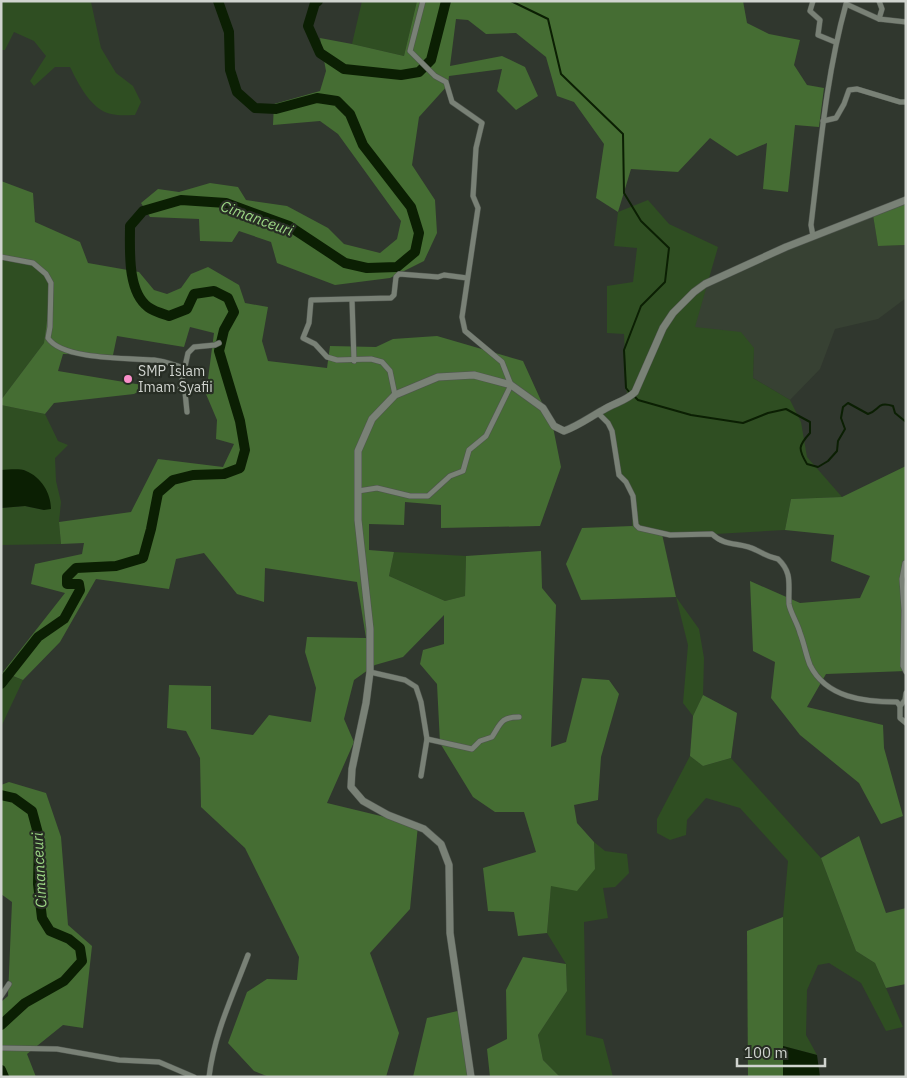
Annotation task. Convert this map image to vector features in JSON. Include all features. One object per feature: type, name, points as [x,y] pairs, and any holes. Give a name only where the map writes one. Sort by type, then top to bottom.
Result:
[{"type":"street","points":[[358,491],[377,488],[410,496],[428,496],[450,476],[464,471],[470,450],[486,436],[511,385],[502,362],[466,331],[462,317],[478,208],[473,196],[476,148],[482,123],[452,102],[446,82],[435,76],[410,52],[423,1]]},
{"type":"street","points":[[813,1],[810,11],[820,20],[818,35],[835,42]]},
{"type":"street","points":[[878,19],[882,9],[879,1]]},
{"type":"street","points":[[813,236],[811,225],[823,121],[835,42],[844,2],[878,19],[906,22]]},
{"type":"street","points":[[823,121],[836,118],[849,90],[857,89],[900,102],[906,102]]},
{"type":"street","points":[[472,1077],[450,933],[449,865],[441,844],[424,829],[388,816],[363,801],[351,786],[352,768],[366,703],[370,672],[370,629],[358,520],[358,451],[372,419],[394,395],[438,377],[474,374],[511,385],[543,408],[554,426],[564,431],[572,428],[629,398],[635,392],[663,328],[686,299],[705,284],[813,236],[906,200]]},
{"type":"street","points":[[1,257],[34,263],[46,274],[50,283],[50,327],[48,338],[54,345],[68,352],[111,358],[156,361],[184,368]]},
{"type":"street","points":[[394,395],[390,371],[382,362],[371,359],[337,360],[327,357],[315,344],[303,338],[309,323],[311,300],[391,298],[394,295],[396,277],[399,274],[438,277],[444,275],[467,278]]},
{"type":"street","points":[[352,300],[354,360]]},
{"type":"street","points":[[187,412],[185,392],[180,389],[188,353],[194,347],[220,343]]},
{"type":"street","points":[[598,413],[608,423],[612,431],[619,475],[626,482],[633,496],[636,525],[639,528],[670,534],[712,534],[719,541],[756,550],[765,556],[778,558],[789,572],[789,607],[797,621],[810,666],[821,681],[838,693],[850,697],[878,702],[897,702],[900,706]]},
{"type":"street","points":[[905,563],[902,579],[904,610],[903,666],[906,672]]},
{"type":"street","points":[[370,672],[405,680],[416,687],[421,702],[427,739],[421,776]]},
{"type":"street","points":[[906,693],[905,700],[900,706],[900,718],[906,723]]},
{"type":"street","points":[[427,739],[472,749],[480,741],[492,737],[503,720],[508,717],[519,716]]},
{"type":"street","points":[[209,1077],[220,1026],[248,955]]},
{"type":"street","points":[[1,996],[9,984]]},
{"type":"street","points":[[1,1048],[58,1049],[119,1060],[160,1062],[194,1077]]},
{"type":"shaded area","points":[[1,1],[91,2],[101,48],[116,73],[133,86],[141,102],[135,115],[111,114],[97,107],[86,95],[70,67],[55,67],[34,86],[30,81],[46,56],[34,41],[14,32],[5,50],[1,50]]},
{"type":"shaded area","points":[[362,1],[417,1],[404,56],[352,44]]},
{"type":"shaded area","points":[[648,200],[669,224],[718,247],[695,327],[741,332],[754,348],[753,378],[790,400],[801,422],[807,457],[842,497],[791,499],[785,530],[715,534],[662,534],[632,526],[633,495],[616,471],[610,428],[597,414],[627,397],[624,334],[607,333],[607,286],[633,282],[637,248],[614,246],[618,212]]},
{"type":"shaded area","points":[[873,215],[878,246],[906,245],[906,298],[878,319],[835,329],[820,369],[790,400],[753,378],[754,348],[694,328],[708,280]]},
{"type":"shaded area","points":[[1,256],[35,262],[52,282],[44,343],[1,400]]},
{"type":"shaded area","points":[[1,405],[45,414],[58,441],[68,445],[55,458],[56,481],[61,502],[59,522],[61,544],[1,545],[1,508],[25,506],[44,510],[25,470],[1,470]]},
{"type":"shaded area","points":[[1,470],[23,470],[36,477],[41,481],[47,492],[51,509],[44,510],[25,506],[1,508]]},
{"type":"shaded area","points":[[394,552],[466,556],[465,596],[445,601],[389,576]]},
{"type":"shaded area","points":[[676,597],[699,629],[704,658],[703,695],[693,716],[683,703],[688,645]]},
{"type":"shaded area","points":[[1,672],[23,680],[1,727]]},
{"type":"shaded area","points":[[690,756],[703,766],[731,758],[821,858],[856,951],[875,963],[903,1027],[886,1031],[861,983],[829,963],[818,965],[807,990],[806,1035],[817,1055],[783,1046],[783,917],[788,861],[740,808],[706,798],[687,820],[686,835],[670,840],[657,833],[657,819]]},
{"type":"shaded area","points":[[594,842],[605,851],[627,854],[629,873],[615,887],[603,888],[608,918],[584,922],[586,1035],[603,1039],[613,1077],[560,1077],[543,1060],[538,1035],[567,991],[566,964],[547,933],[551,886],[595,869]]},
{"type":"shaded area","points":[[783,1046],[817,1055],[820,1077],[783,1077]]},
{"type":"green space","points":[[417,1],[743,1],[747,23],[769,34],[800,40],[794,65],[807,85],[824,88],[819,127],[795,125],[788,192],[763,189],[767,143],[737,156],[710,138],[678,172],[631,169],[618,212],[596,198],[604,144],[574,102],[557,96],[546,57],[516,33],[486,34],[468,20],[456,19],[450,66],[502,56],[525,67],[538,96],[516,110],[497,91],[502,69],[449,76],[448,85],[419,117],[412,165],[435,200],[437,233],[424,261],[390,278],[335,285],[277,263],[271,242],[239,231],[232,242],[200,241],[199,219],[150,217],[141,203],[158,189],[179,192],[210,183],[238,187],[246,200],[287,206],[328,228],[344,244],[380,253],[397,239],[401,221],[338,134],[320,121],[273,125],[274,104],[320,91],[326,71],[320,38],[404,56]]},
{"type":"green space","points":[[1,181],[33,193],[35,222],[80,242],[88,263],[139,272],[154,290],[167,294],[181,288],[191,274],[208,267],[239,285],[245,303],[268,307],[262,341],[268,361],[327,368],[330,346],[376,347],[393,339],[437,336],[523,361],[553,427],[561,467],[540,526],[441,528],[441,505],[405,502],[404,525],[369,524],[369,550],[394,552],[389,576],[445,601],[465,596],[466,556],[541,551],[542,588],[556,605],[551,747],[566,742],[582,678],[609,680],[619,694],[601,757],[598,800],[574,805],[577,823],[594,842],[595,869],[577,891],[551,886],[547,933],[518,936],[514,912],[488,911],[483,868],[536,852],[524,812],[495,812],[473,797],[440,743],[437,684],[420,664],[423,650],[444,644],[444,615],[403,657],[375,665],[354,680],[344,719],[354,742],[327,803],[418,825],[410,909],[370,953],[399,1033],[386,1077],[269,1077],[254,1071],[228,1043],[247,992],[267,979],[297,980],[299,957],[245,848],[201,807],[200,758],[186,731],[167,728],[169,685],[211,686],[211,729],[253,735],[269,715],[311,722],[316,688],[305,652],[307,637],[366,638],[357,582],[265,568],[264,602],[237,594],[204,553],[176,559],[169,589],[96,579],[60,642],[23,680],[3,672],[65,593],[31,584],[35,564],[82,554],[84,543],[61,544],[59,522],[131,512],[158,459],[223,467],[234,444],[216,439],[217,420],[206,394],[214,333],[190,327],[184,347],[117,336],[113,355],[63,354],[58,371],[148,386],[134,394],[54,403],[45,414],[1,405],[1,400],[44,343],[52,282],[35,262],[1,256]]},
{"type":"green space","points":[[906,201],[906,245],[878,246],[873,215]]},
{"type":"green space","points":[[906,466],[906,671],[826,674],[807,707],[883,725],[884,748],[903,816],[881,824],[859,783],[800,735],[771,698],[775,662],[753,651],[750,581],[800,603],[860,598],[870,576],[831,561],[834,535],[785,530],[791,499],[842,497]]},
{"type":"green space","points":[[632,526],[662,534],[676,597],[581,600],[566,564],[582,528]]},
{"type":"green space","points":[[703,695],[737,713],[731,758],[703,766],[690,756],[693,716]]},
{"type":"green space","points":[[9,782],[46,793],[61,837],[68,925],[92,946],[83,1028],[63,1025],[27,1054],[36,1077],[1,1077],[1,1002],[8,996],[12,902],[1,894],[1,785]]},
{"type":"green space","points":[[859,836],[886,913],[906,908],[906,984],[886,988],[875,963],[856,951],[821,858]]},
{"type":"green space","points":[[783,917],[783,1077],[748,1077],[747,931]]},
{"type":"green space","points":[[523,957],[566,964],[567,991],[538,1035],[543,1060],[560,1077],[490,1077],[487,1049],[507,1039],[506,990]]},
{"type":"green space","points":[[462,1010],[469,1077],[413,1077],[427,1018]]},
{"type":"waterway","name":"Cimanceuri","points":[[1,684],[38,637],[64,619],[80,590],[79,584],[67,584],[67,577],[76,568],[116,566],[143,558],[158,493],[173,480],[193,475],[224,474],[240,468],[245,450],[240,421],[219,351],[224,330],[234,312],[228,298],[214,291],[194,294],[187,309],[169,316],[148,307],[141,300],[136,291],[131,270],[130,226],[143,211],[181,200],[226,203],[289,226],[345,263],[367,268],[397,267],[415,252],[419,233],[411,207],[363,145],[350,114],[337,101],[317,98],[276,109],[255,108],[237,92],[230,70],[229,32],[218,1]]},
{"type":"waterway","name":"Cimanceuri","points":[[318,1],[315,3],[308,26],[320,53],[344,69],[401,75],[419,72],[431,60],[446,1]]},
{"type":"waterway","points":[[511,1],[548,19],[561,74],[623,134],[624,193],[641,221],[669,248],[665,282],[641,306],[624,350],[626,388],[630,393]]},
{"type":"waterway","points":[[634,396],[638,400],[691,415],[743,423],[768,413],[786,409],[810,422],[810,433],[803,441],[801,451],[807,464],[818,467],[828,461],[837,451],[838,441],[845,429],[841,418],[843,407],[848,403],[868,414],[881,405],[893,406],[895,413],[906,422]]},
{"type":"waterway","name":"Cimanceuri","points":[[1,795],[14,798],[32,811],[39,837],[38,884],[42,918],[50,931],[69,939],[80,948],[82,961],[64,981],[25,1003],[1,1025]]},
{"type":"waterway","name":"Cimanceuri","points":[[1,1070],[4,1077]]},
{"type":"place","name":"SMP Islam Imam Syafii","points":[[128,379]]}]
